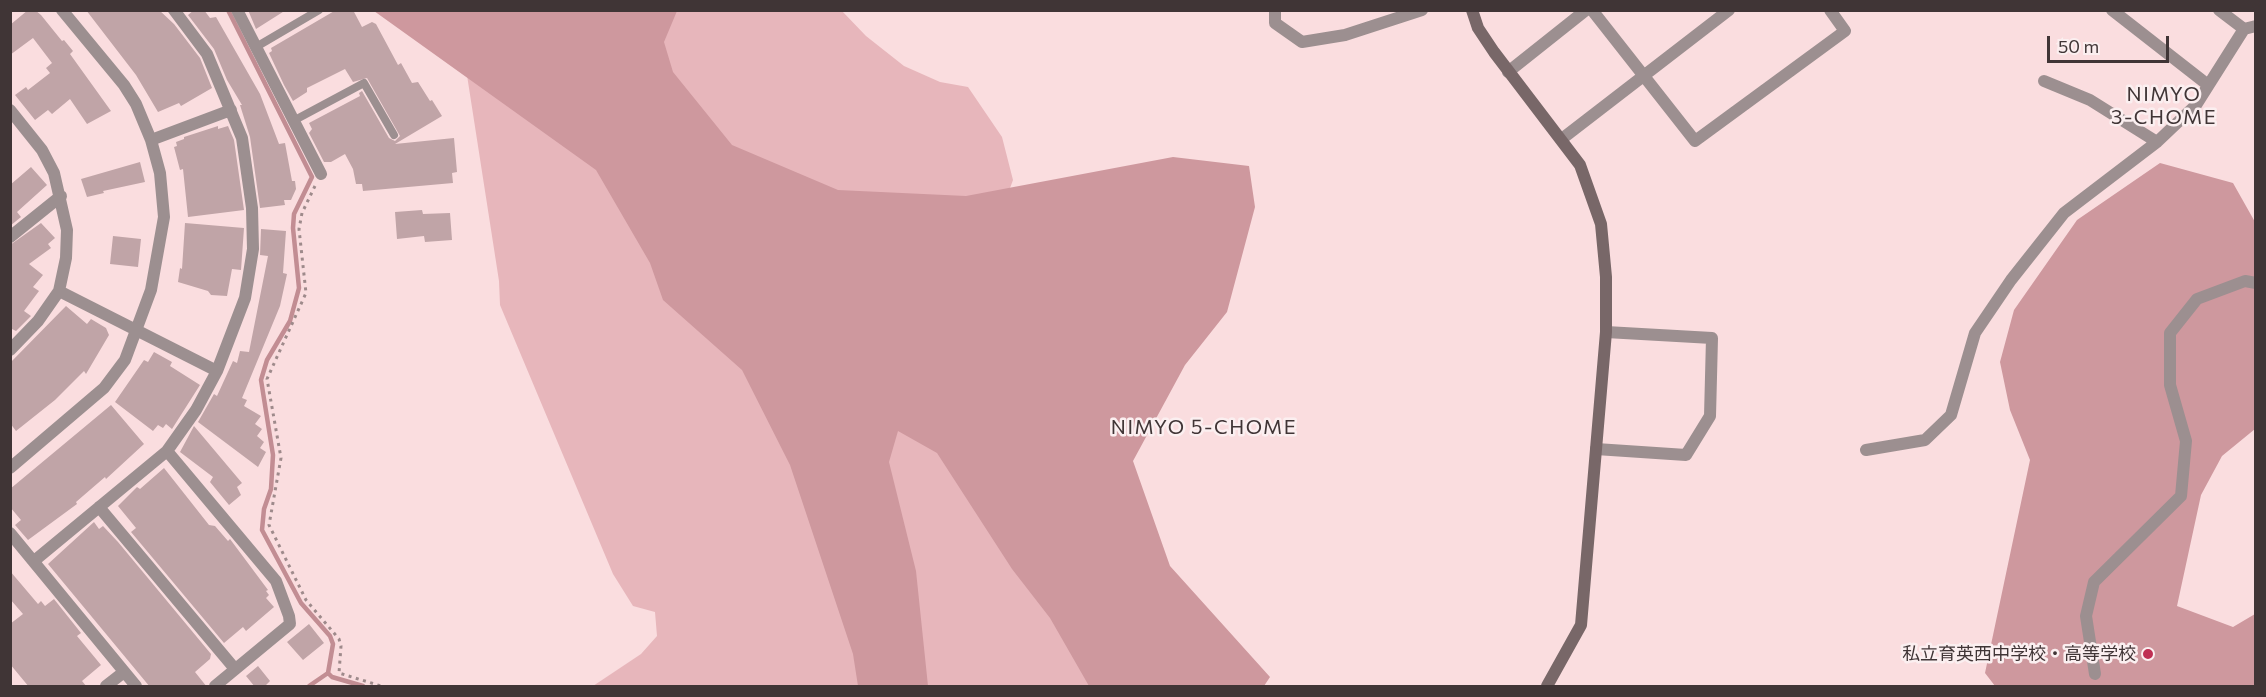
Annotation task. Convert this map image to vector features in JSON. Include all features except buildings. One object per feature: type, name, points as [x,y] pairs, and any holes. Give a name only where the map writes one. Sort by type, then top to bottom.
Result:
[{"type":"street","points":[[10,468],[104,388],[125,360],[157,265],[164,217],[160,173],[151,140],[124,85],[62,10]]},
{"type":"street","points":[[34,561],[167,451],[196,410],[216,371],[244,298],[253,249],[248,169],[242,138],[207,54],[174,10]]},
{"type":"street","points":[[237,10],[321,174]]},
{"type":"street","points":[[1275,10],[1275,23],[1302,42],[1344,35],[1422,10]]},
{"type":"street","points":[[1472,10],[1478,28],[1508,72],[1563,138],[1580,165],[1600,224],[1606,277],[1606,332],[1581,625],[1547,687]]},
{"type":"street","points":[[1508,72],[1586,10]]},
{"type":"street","points":[[1592,10],[1695,141],[1845,32],[1830,10]]},
{"type":"street","points":[[1563,138],[1729,10]]},
{"type":"street","points":[[2112,10],[2208,85]]},
{"type":"street","points":[[1866,450],[1924,440],[1951,415],[1975,333],[2011,280],[2064,213],[2157,142],[2196,105],[2250,28],[2219,10]]},
{"type":"street","points":[[2044,81],[2090,100],[2157,142]]},
{"type":"street","points":[[151,140],[231,110]]},
{"type":"street","points":[[10,350],[38,321],[59,291],[66,258],[67,230],[54,172],[42,150],[13,117]]},
{"type":"street","points":[[10,237],[61,196]]},
{"type":"street","points":[[2094,674],[2086,616],[2094,582],[2181,496],[2186,441],[2170,385],[2170,333],[2197,299],[2245,281],[2256,283]]},
{"type":"street","points":[[59,291],[216,371]]},
{"type":"street","points":[[1596,449],[1686,455],[1710,416],[1712,338],[1606,332]]},
{"type":"street","points":[[167,451],[276,581],[289,616],[290,624],[215,687]]},
{"type":"street","points":[[99,507],[235,669]]},
{"type":"street","points":[[10,533],[136,687]]},
{"type":"street","points":[[106,687],[124,672]]},
{"type":"lane","points":[[256,47],[319,10]]},
{"type":"lane","points":[[293,121],[364,83],[394,135]]},
{"type":"path","points":[[321,174],[302,213],[299,229],[306,293],[267,379],[280,458],[269,525],[306,600],[339,639],[341,646],[339,673],[381,687]]},
{"type":"shaded area","points":[[374,11],[677,11],[664,42],[673,72],[732,145],[838,190],[966,196],[1173,157],[1249,166],[1255,207],[1227,312],[1185,365],[1133,461],[1170,566],[1270,677],[1264,686],[1089,686],[1050,618],[1012,569],[937,453],[898,431],[889,462],[916,571],[928,686],[858,686],[853,654],[790,465],[742,370],[663,300],[650,263],[596,170]]},
{"type":"shaded area","points":[[457,11],[842,11],[866,36],[904,66],[940,82],[968,87],[1002,137],[1013,180],[1000,215],[1157,686],[593,686],[641,654],[657,636],[655,612],[633,606],[613,574],[500,305],[499,281]]},
{"type":"shaded area","points":[[2160,163],[2233,183],[2255,222],[2255,429],[2222,456],[2201,495],[2177,606],[2233,627],[2255,614],[2255,686],[1995,686],[1985,673],[2030,460],[2010,410],[2000,362],[2014,310],[2077,220]]},
{"type":"waterway","points":[[228,10],[312,177],[294,214],[293,228],[299,288],[290,321],[267,360],[261,380],[273,455],[271,489],[264,509],[262,530],[301,603],[330,636],[333,644],[328,673],[309,686]]},
{"type":"waterway","points":[[328,673],[332,677],[363,686]]},
{"type":"place","name":"私立育英西中学校・高等学校","points":[[2148,654]]},
{"type":"district","name":"NIMYO 3-CHOME","points":[[2164,106]]},
{"type":"district","name":"NIMYO 5-CHOME","points":[[1204,427]]}]
